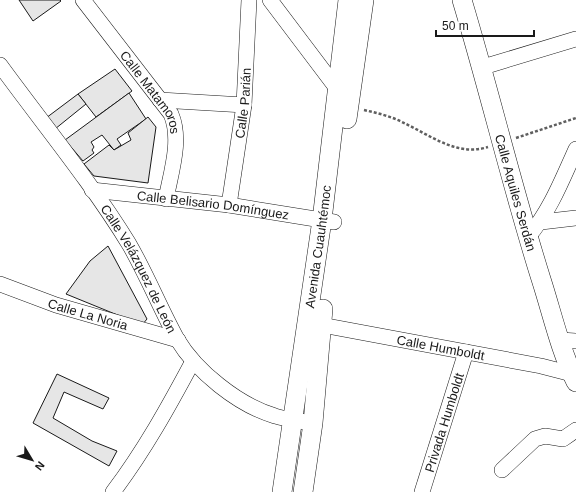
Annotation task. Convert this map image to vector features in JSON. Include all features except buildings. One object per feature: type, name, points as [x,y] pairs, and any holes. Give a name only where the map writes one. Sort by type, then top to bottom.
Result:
[{"type":"main road","name":"Avenida Cuauhtémoc","points":[[346,96],[348,0]]},
{"type":"main road","name":"Avenida Cuauhtémoc","points":[[282,492],[293,420],[314,324],[346,96],[364,0]]},
{"type":"main road","name":"Calle Aquiles Serdán","points":[[462,0],[483,68],[528,237],[568,341],[574,378]]},
{"type":"main road","name":"Avenida Cuauhtémoc","points":[[303,492],[313,423],[314,324]]},
{"type":"street","name":"Calle Matamoros","points":[[83,0],[171,114],[175,125],[176,137],[166,199]]},
{"type":"street","name":"Calle Parián","points":[[229,205],[244,105],[249,0]]},
{"type":"street","points":[[270,0],[346,96]]},
{"type":"street","points":[[483,68],[576,39]]},
{"type":"street","name":"Calle Velázquez de León","points":[[0,65],[92,190],[129,245],[178,340],[207,376],[251,405],[274,416],[313,423]]},
{"type":"street","points":[[160,100],[244,105]]},
{"type":"street","points":[[528,237],[541,222],[554,198],[576,149]]},
{"type":"street","name":"Calle Belisario Domínguez","points":[[92,190],[229,205],[328,221]]},
{"type":"street","points":[[541,222],[576,218]]},
{"type":"street","name":"Calle La Noria","points":[[0,284],[56,305],[178,340]]},
{"type":"street","name":"Calle Humboldt","points":[[314,324],[541,366],[574,378]]},
{"type":"street","name":"Privada Humboldt","points":[[422,492],[466,352]]},
{"type":"street","points":[[113,492],[131,468],[194,361]]},
{"type":"street","points":[[502,470],[535,439],[545,436],[563,439],[576,430]]},
{"type":"path","points":[[346,96],[388,115],[434,139],[467,150],[479,150],[576,118]]}]
